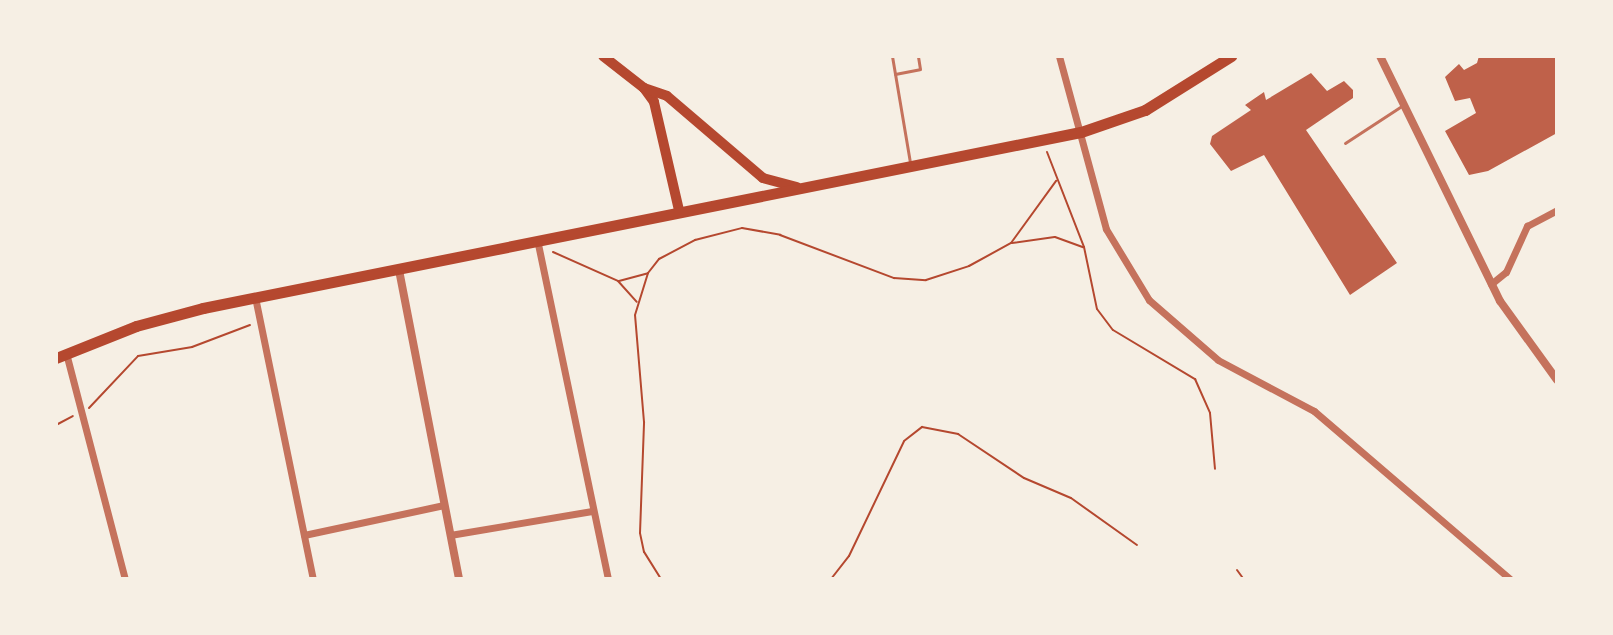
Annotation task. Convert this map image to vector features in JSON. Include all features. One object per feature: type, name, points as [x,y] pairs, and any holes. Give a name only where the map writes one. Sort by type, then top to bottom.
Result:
[{"type":"main road","points":[[603,56],[644,88],[667,96],[763,178],[797,187]]},
{"type":"main road","points":[[61,356],[136,326],[255,297],[538,244],[679,210],[1081,132],[1145,110],[1231,56]]},
{"type":"main road","points":[[644,88],[661,122],[679,210]]},
{"type":"street","points":[[1059,56],[1106,229],[1130,275],[1161,314],[1218,360],[1314,411],[1510,579]]},
{"type":"street","points":[[1380,56],[1491,284],[1531,350],[1557,380]]},
{"type":"street","points":[[1491,284],[1506,272],[1527,226],[1557,210]]},
{"type":"street","points":[[538,244],[608,579]]},
{"type":"street","points":[[399,270],[459,579]]},
{"type":"street","points":[[255,297],[313,579]]},
{"type":"street","points":[[61,356],[81,412],[125,579]]},
{"type":"street","points":[[304,535],[444,505]]},
{"type":"street","points":[[450,535],[592,511]]},
{"type":"lane","points":[[892,56],[911,166]]},
{"type":"lane","points":[[895,74],[920,69],[918,56]]},
{"type":"lane","points":[[1345,143],[1403,105]]},
{"type":"path","points":[[1047,152],[1084,247],[1097,309],[1104,321],[1195,379],[1210,413],[1215,469]]},
{"type":"path","points":[[1011,243],[1056,181]]},
{"type":"path","points":[[661,579],[644,552],[640,533],[644,422],[637,303],[648,273],[672,249],[742,228],[771,232],[912,281],[969,266],[1011,243],[1055,237],[1084,247]]},
{"type":"path","points":[[553,252],[618,281],[637,303]]},
{"type":"path","points":[[618,281],[648,273]]},
{"type":"path","points":[[56,425],[97,405],[138,356],[192,347],[255,324]]},
{"type":"path","points":[[831,579],[849,556],[904,441],[922,427],[958,434],[1024,478],[1071,498],[1137,545]]},
{"type":"path","points":[[1237,570],[1242,577]]},
{"type":"building","points":[[1479,56],[1557,56],[1557,133],[1488,171],[1469,175],[1445,131],[1476,113],[1470,98],[1455,101],[1445,77],[1459,64],[1464,70],[1477,63]]},
{"type":"building","points":[[1311,73],[1327,91],[1344,81],[1353,90],[1353,98],[1306,130],[1397,263],[1350,295],[1264,155],[1231,171],[1210,144],[1212,136],[1251,110],[1245,105],[1264,92],[1266,100]]}]
